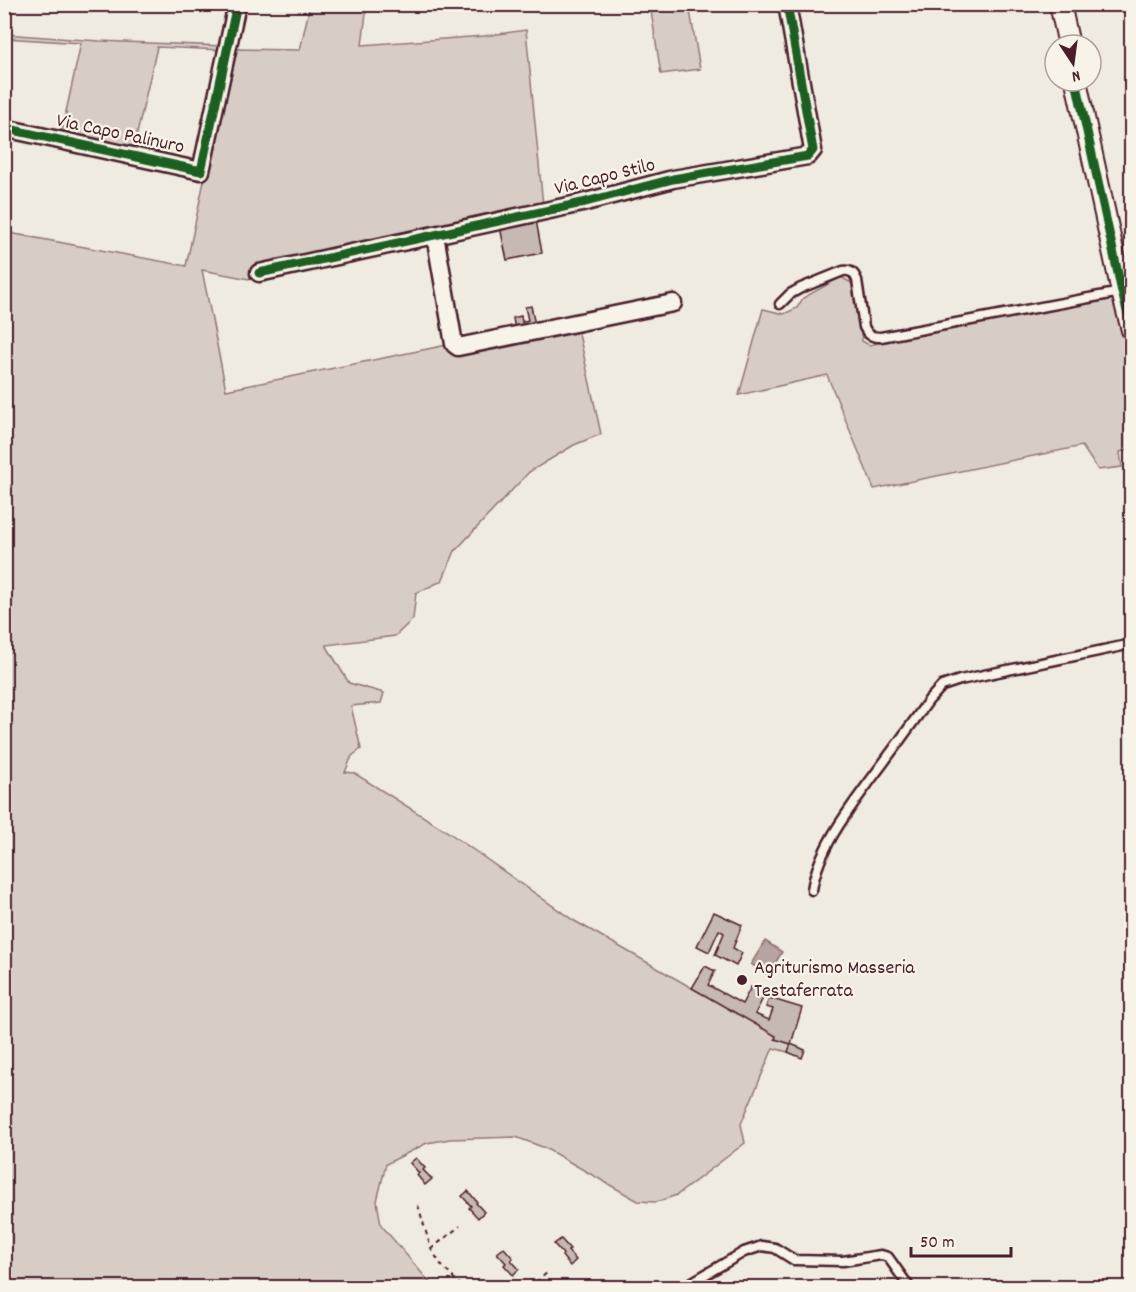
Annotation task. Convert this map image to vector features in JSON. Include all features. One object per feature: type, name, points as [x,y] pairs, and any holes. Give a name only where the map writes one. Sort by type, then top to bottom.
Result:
[{"type":"street","name":"Via Capo Palinuro","points":[[4,128],[201,171],[237,4]]},
{"type":"street","name":"Via Capo Stilo","points":[[259,273],[582,203],[673,179],[808,156],[813,150],[787,4]]},
{"type":"street","points":[[1060,4],[1066,33]]},
{"type":"street","points":[[1079,93],[1131,330]]},
{"type":"street","points":[[435,235],[454,344],[458,347],[673,303]]},
{"type":"lane","points":[[780,304],[790,294],[801,288],[849,270],[857,280],[867,334],[872,337],[881,337],[1122,292]]},
{"type":"lane","points":[[812,890],[819,862],[847,813],[929,700],[942,686],[960,680],[1131,644]]},
{"type":"lane","points":[[682,1287],[744,1252],[762,1246],[775,1248],[794,1260],[843,1261],[881,1255],[888,1257],[910,1287]]},
{"type":"path","points":[[418,1206],[431,1249],[442,1266],[463,1287]]},
{"type":"path","points":[[431,1249],[460,1226]]},
{"type":"path","points":[[531,1286],[548,1272]]},
{"type":"path","points":[[485,1287],[494,1281]]},
{"type":"path","points":[[531,1286],[536,1287]]},
{"type":"shaded area","points":[[310,5],[367,5],[362,45],[484,36],[526,30],[543,206],[258,268],[249,279],[202,270],[226,390],[447,345],[578,329],[601,434],[574,445],[529,472],[455,551],[442,581],[416,593],[413,619],[395,636],[326,645],[349,683],[384,693],[381,703],[351,706],[361,749],[352,756],[345,772],[354,773],[448,832],[573,920],[776,1036],[775,1039],[791,1044],[788,1052],[773,1048],[741,1124],[745,1143],[677,1195],[656,1202],[638,1201],[545,1148],[516,1137],[450,1139],[427,1143],[386,1164],[377,1201],[381,1225],[431,1284],[431,1287],[5,1287],[4,232],[186,266],[232,49],[300,50]]},
{"type":"shaded area","points":[[650,5],[689,5],[700,69],[661,74]]},
{"type":"shaded area","points":[[4,34],[223,46],[222,50],[157,47],[133,151],[61,135],[81,43],[5,38]]},
{"type":"shaded area","points":[[841,277],[853,284],[862,341],[869,345],[1116,298],[1131,358],[1131,449],[1120,452],[1122,467],[1098,470],[1082,446],[874,489],[827,375],[739,395],[763,309],[784,314],[797,308],[803,298]]},
{"type":"shaded area","points":[[765,941],[782,952],[768,975],[751,964]]},
{"type":"building","points":[[536,220],[542,253],[507,260],[500,227]]},
{"type":"building","points":[[531,306],[535,325],[515,330],[513,318],[521,316],[522,322],[528,320],[525,307]]},
{"type":"building","points":[[714,912],[742,925],[733,948],[742,953],[736,966],[715,955],[724,933],[719,930],[709,952],[697,946]]},
{"type":"building","points":[[705,966],[715,971],[708,985],[742,1004],[751,987],[765,994],[755,1014],[769,1020],[773,1009],[766,1007],[769,998],[802,1008],[791,1044],[775,1039],[776,1036],[692,988]]},
{"type":"building","points":[[791,1044],[805,1050],[802,1058],[788,1052]]},
{"type":"building","points":[[416,1158],[432,1179],[425,1185],[417,1175],[419,1173],[410,1163]]},
{"type":"building","points":[[468,1191],[484,1212],[478,1218],[462,1196]]},
{"type":"building","points":[[561,1239],[576,1260],[570,1266],[554,1244]]},
{"type":"building","points":[[504,1248],[519,1269],[513,1275],[497,1253]]},
{"type":"cycle path","points":[[4,128],[201,171],[237,4]]},
{"type":"cycle path","points":[[259,273],[582,203],[673,179],[808,156],[813,150],[787,4]]},
{"type":"cycle path","points":[[1079,93],[1132,330]]},
{"type":"place","name":"Agriturismo Masseria Testaferrata","points":[[742,980]]}]
